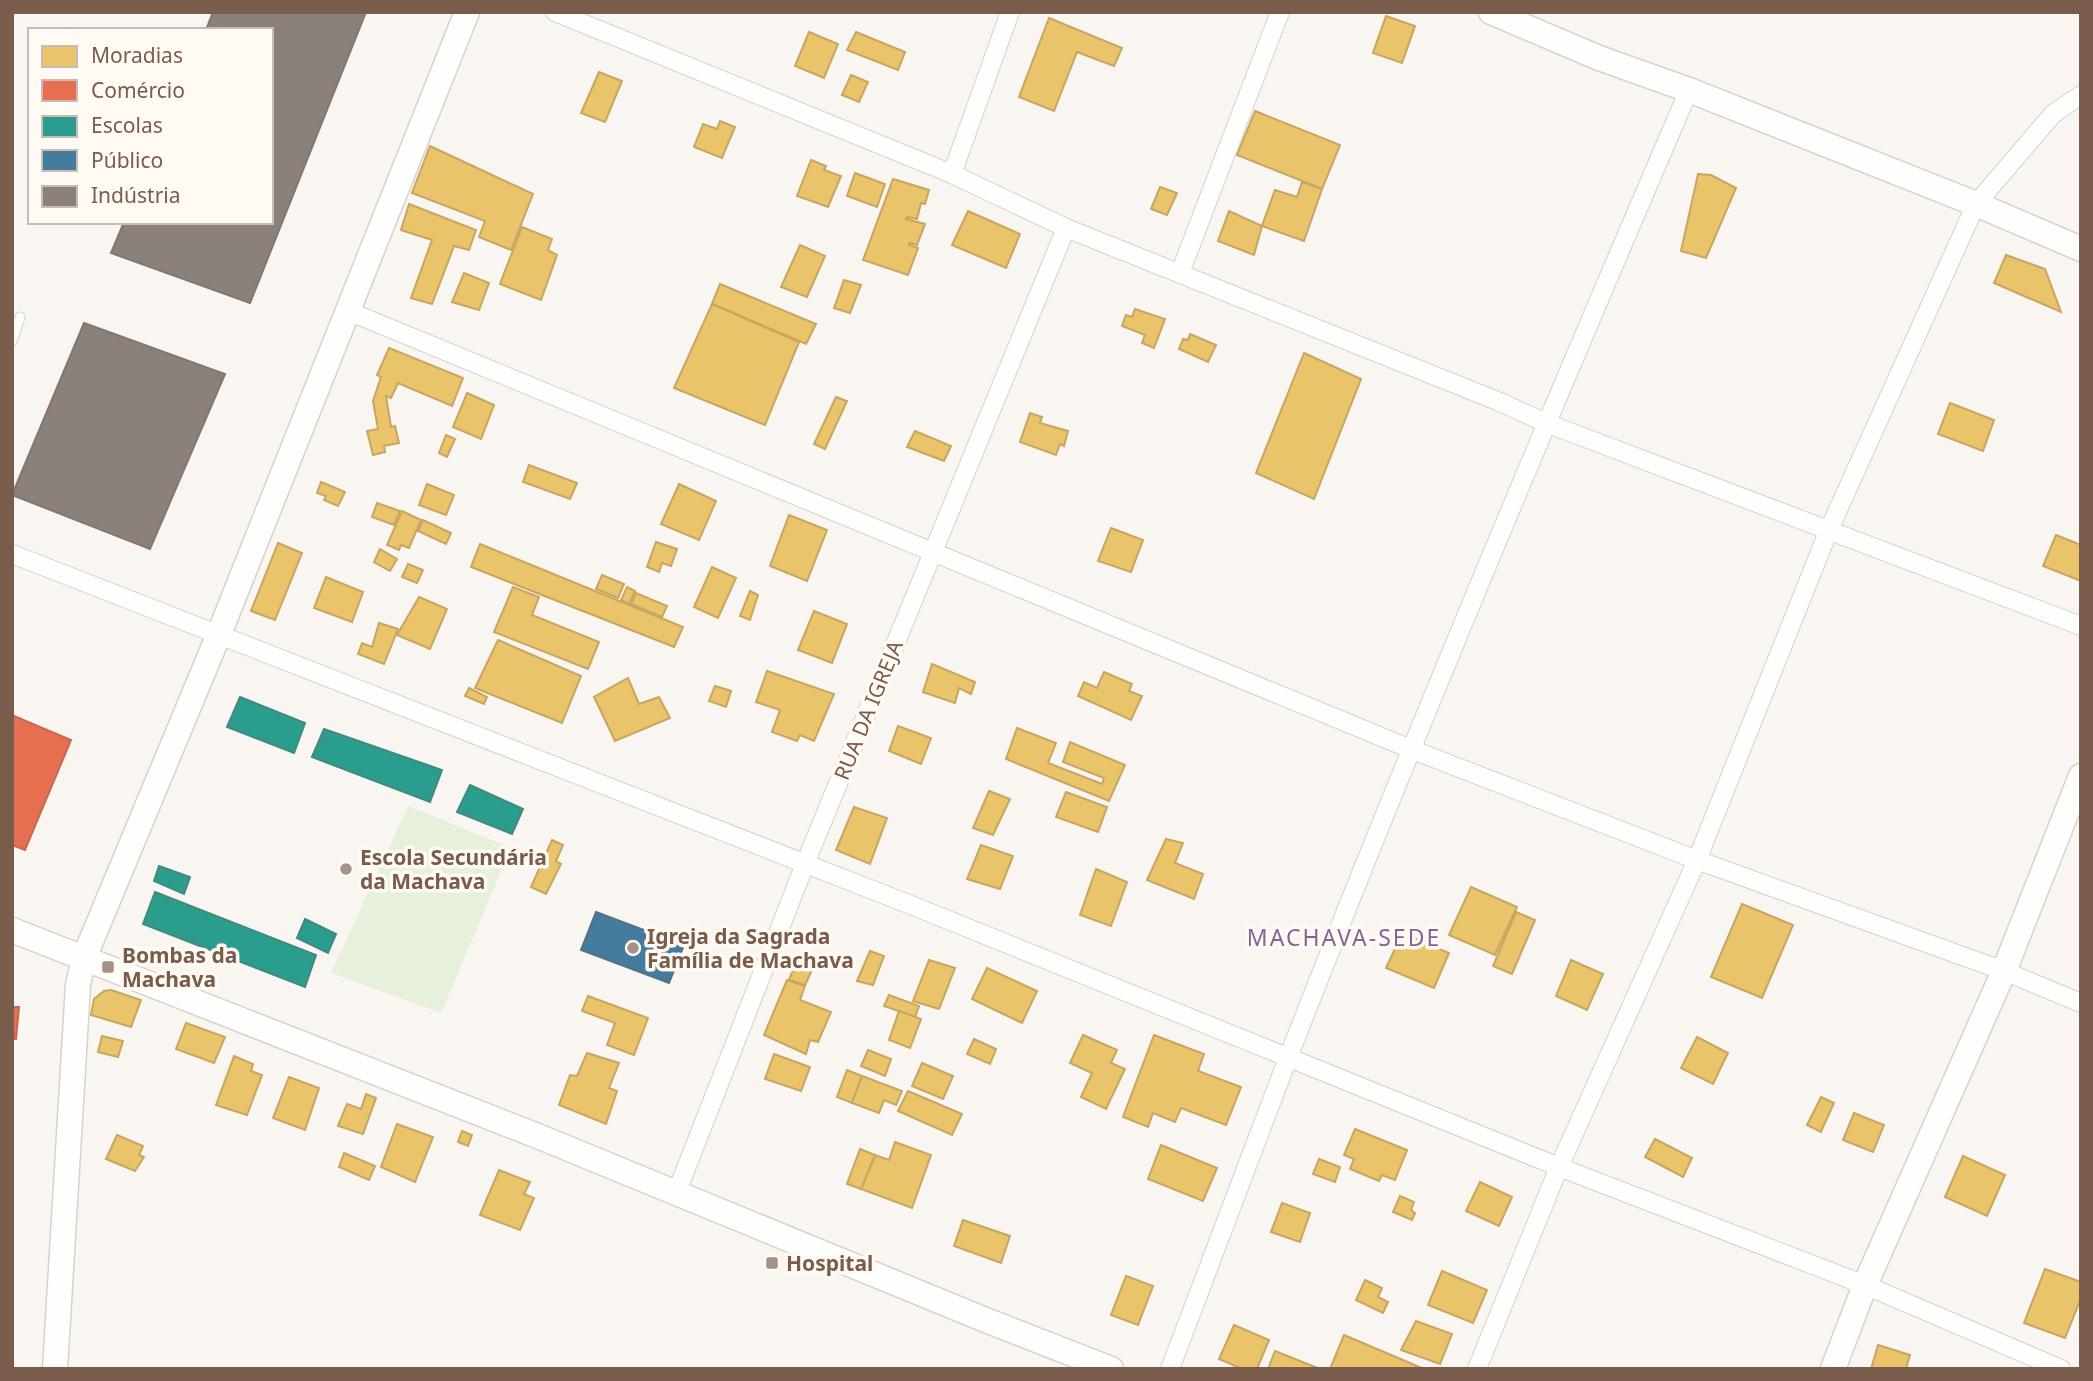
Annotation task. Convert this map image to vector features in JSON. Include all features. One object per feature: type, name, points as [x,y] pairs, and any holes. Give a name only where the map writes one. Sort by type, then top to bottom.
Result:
[{"type":"street","points":[[55,1369],[78,985],[84,958],[219,634],[467,12]]},
{"type":"street","points":[[555,12],[951,174],[1066,228],[1500,402],[1546,423],[2081,626]]},
{"type":"street","points":[[951,174],[1010,12]]},
{"type":"street","points":[[1180,273],[1280,12]]},
{"type":"street","points":[[1491,12],[1599,58],[1689,90],[1976,204],[2081,249]]},
{"type":"street","points":[[1170,1369],[1289,1056],[1413,750],[1546,423],[1689,90]]},
{"type":"street","points":[[1477,1369],[1559,1167],[1697,860],[1828,531],[1976,204],[2053,114],[2081,95]]},
{"type":"street","name":"RUA DA IGREJA","points":[[676,1194],[805,864],[1066,228]]},
{"type":"street","points":[[348,311],[1413,750],[1697,860],[2004,971],[2081,1003]]},
{"type":"street","points":[[12,554],[805,864],[1289,1056],[1559,1167],[1865,1285],[2061,1369]]},
{"type":"street","points":[[1833,1369],[1865,1285],[2004,971],[2081,776]]},
{"type":"street","points":[[12,930],[527,1132],[1111,1369]]},
{"type":"lane","points":[[12,341],[20,317]]},
{"type":"green space","points":[[408,806],[511,848],[441,1013],[331,973]]},
{"type":"building: Moradias","points":[[1386,16],[1415,26],[1402,63],[1373,53]]},
{"type":"building: Moradias","points":[[1049,18],[1122,48],[1114,66],[1077,52],[1054,111],[1019,97]]},
{"type":"building: Moradias","points":[[809,32],[838,44],[824,78],[795,66]]},
{"type":"building: Moradias","points":[[856,32],[905,52],[898,70],[847,50]]},
{"type":"building: Moradias","points":[[599,72],[622,81],[605,122],[581,113]]},
{"type":"building: Moradias","points":[[851,75],[868,82],[859,102],[842,95]]},
{"type":"building: Moradias","points":[[1255,111],[1340,145],[1322,189],[1237,155]]},
{"type":"building: Moradias","points":[[720,121],[735,127],[722,158],[694,147],[703,124],[717,129]]},
{"type":"building: Moradias","points":[[430,146],[533,194],[511,250],[479,237],[485,221],[412,193]]},
{"type":"building: Moradias","points":[[811,160],[826,166],[824,170],[841,176],[828,207],[797,196]]},
{"type":"building: Moradias","points":[[855,173],[885,184],[877,207],[847,196]]},
{"type":"building: Moradias","points":[[1698,174],[1711,175],[1736,188],[1706,258],[1681,251]]},
{"type":"building: Moradias","points":[[893,179],[929,190],[925,204],[921,203],[917,219],[906,219],[925,224],[917,245],[909,245],[918,248],[908,275],[863,260]]},
{"type":"building: Moradias","points":[[1302,182],[1322,189],[1304,241],[1262,226],[1275,190],[1297,197]]},
{"type":"building: Moradias","points":[[1160,187],[1177,193],[1167,215],[1151,209]]},
{"type":"building: Moradias","points":[[409,204],[476,230],[469,250],[454,246],[432,304],[411,298],[432,240],[401,230]]},
{"type":"building: Moradias","points":[[968,211],[1020,234],[1006,268],[952,245]]},
{"type":"building: Moradias","points":[[1229,211],[1262,226],[1254,255],[1218,241]]},
{"type":"building: Moradias","points":[[522,227],[552,239],[548,250],[557,255],[541,300],[500,284]]},
{"type":"building: Moradias","points":[[800,245],[825,256],[807,297],[781,287]]},
{"type":"building: Moradias","points":[[2006,255],[2045,269],[2061,312],[1994,283]]},
{"type":"building: Moradias","points":[[464,273],[489,283],[479,310],[452,302]]},
{"type":"building: Moradias","points":[[844,280],[861,285],[850,313],[834,308]]},
{"type":"building: Moradias","points":[[720,284],[816,324],[806,344],[712,304]]},
{"type":"building: Moradias","points":[[712,304],[799,342],[765,425],[674,388]]},
{"type":"building: Moradias","points":[[1135,309],[1165,319],[1154,348],[1142,343],[1145,335],[1122,326],[1126,315],[1132,317]]},
{"type":"building: Moradias","points":[[1190,334],[1216,345],[1208,362],[1179,349],[1183,339],[1188,340]]},
{"type":"building: Moradias","points":[[389,348],[463,378],[452,406],[398,383],[391,398],[386,396],[391,427],[395,426],[399,443],[384,446],[385,452],[373,455],[367,431],[378,429],[373,401],[381,377],[377,375]]},
{"type":"building: Moradias","points":[[1304,353],[1361,379],[1314,499],[1256,473]]},
{"type":"building: Moradias","points":[[467,393],[494,405],[481,439],[453,427]]},
{"type":"building: Moradias","points":[[836,397],[847,401],[825,449],[814,444]]},
{"type":"building: Moradias","points":[[1950,403],[1994,420],[1983,451],[1938,434]]},
{"type":"building: Moradias","points":[[1030,413],[1042,417],[1040,423],[1068,431],[1064,446],[1060,444],[1056,455],[1020,442]]},
{"type":"building: Moradias","points":[[915,431],[951,446],[944,461],[907,447]]},
{"type":"building: Moradias","points":[[446,435],[455,439],[447,457],[439,453]]},
{"type":"building: Moradias","points":[[529,465],[577,483],[570,499],[523,482]]},
{"type":"building: Moradias","points":[[321,482],[345,492],[338,506],[324,500],[326,496],[317,493]]},
{"type":"building: Moradias","points":[[427,484],[454,495],[446,515],[419,505]]},
{"type":"building: Moradias","points":[[679,484],[716,501],[699,540],[661,524]]},
{"type":"building: Moradias","points":[[377,503],[400,511],[394,525],[372,517]]},
{"type":"building: Moradias","points":[[402,511],[421,520],[409,548],[401,545],[399,550],[387,545]]},
{"type":"building: Moradias","points":[[789,515],[827,530],[807,581],[770,566]]},
{"type":"building: Moradias","points":[[423,520],[451,533],[446,544],[418,531]]},
{"type":"building: Moradias","points":[[1111,528],[1143,540],[1131,572],[1098,561]]},
{"type":"building: Moradias","points":[[2056,535],[2081,545],[2081,581],[2043,566]]},
{"type":"building: Moradias","points":[[656,542],[677,549],[671,566],[662,563],[659,572],[647,567]]},
{"type":"building: Moradias","points":[[278,543],[302,553],[275,620],[251,611]]},
{"type":"building: Moradias","points":[[480,544],[683,627],[674,647],[471,567]]},
{"type":"building: Moradias","points":[[380,549],[397,559],[390,571],[374,562]]},
{"type":"building: Moradias","points":[[408,564],[423,570],[417,583],[402,577]]},
{"type":"building: Moradias","points":[[712,567],[736,578],[718,618],[694,607]]},
{"type":"building: Moradias","points":[[602,575],[624,584],[618,598],[596,589]]},
{"type":"building: Moradias","points":[[326,577],[363,592],[352,622],[314,608]]},
{"type":"building: Moradias","points":[[513,587],[539,597],[532,615],[599,642],[588,669],[494,632]]},
{"type":"building: Moradias","points":[[627,587],[635,591],[629,604],[621,600]]},
{"type":"building: Moradias","points":[[750,591],[758,595],[750,620],[740,616]]},
{"type":"building: Moradias","points":[[636,593],[667,606],[662,617],[631,604]]},
{"type":"building: Moradias","points":[[419,597],[447,609],[430,649],[397,635]]},
{"type":"building: Moradias","points":[[814,611],[847,624],[832,663],[798,650]]},
{"type":"building: Moradias","points":[[379,623],[398,629],[384,664],[358,654],[362,643],[372,647]]},
{"type":"building: Moradias","points":[[498,640],[581,676],[562,723],[475,688]]},
{"type":"building: Moradias","points":[[932,664],[975,682],[971,694],[959,688],[955,703],[923,692]]},
{"type":"building: Moradias","points":[[767,671],[834,694],[814,741],[800,735],[797,741],[772,732],[780,710],[756,702]]},
{"type":"building: Moradias","points":[[1104,672],[1132,684],[1129,691],[1142,696],[1131,720],[1078,696],[1084,682],[1097,688]]},
{"type":"building: Moradias","points":[[628,678],[639,704],[659,697],[670,718],[615,741],[594,697]]},
{"type":"building: Moradias","points":[[715,686],[731,691],[726,707],[709,701]]},
{"type":"building: Moradias","points":[[469,688],[487,697],[484,704],[465,696]]},
{"type":"building: Moradias","points":[[898,726],[931,738],[921,764],[889,751]]},
{"type":"building: Moradias","points":[[1017,728],[1056,743],[1048,763],[1102,784],[1104,778],[1063,762],[1070,742],[1125,765],[1109,801],[1006,759]]},
{"type":"building: Moradias","points":[[989,791],[1010,799],[993,835],[973,828]]},
{"type":"building: Moradias","points":[[1066,792],[1107,807],[1098,832],[1056,817]]},
{"type":"building: Moradias","points":[[854,807],[887,818],[870,864],[836,850]]},
{"type":"building: Moradias","points":[[1166,839],[1183,843],[1175,863],[1203,874],[1194,899],[1147,880]]},
{"type":"building: Moradias","points":[[552,840],[563,845],[556,861],[561,864],[546,894],[531,887]]},
{"type":"building: Moradias","points":[[981,845],[1013,856],[1000,889],[967,879]]},
{"type":"building: Moradias","points":[[1096,869],[1127,882],[1111,926],[1080,915]]},
{"type":"building: Moradias","points":[[1471,887],[1517,907],[1495,955],[1449,935]]},
{"type":"building: Moradias","points":[[1742,904],[1793,925],[1762,998],[1711,977]]},
{"type":"building: Moradias","points":[[1516,912],[1535,920],[1512,974],[1493,966]]},
{"type":"building: Moradias","points":[[1402,933],[1449,953],[1434,988],[1386,968]]},
{"type":"building: Moradias","points":[[870,951],[884,956],[873,985],[857,981]]},
{"type":"building: Moradias","points":[[929,960],[955,968],[939,1009],[913,1001]]},
{"type":"building: Moradias","points":[[1571,960],[1603,974],[1587,1010],[1556,996]]},
{"type":"building: Moradias","points":[[796,962],[813,968],[805,985],[789,980]]},
{"type":"building: Moradias","points":[[987,968],[1037,991],[1022,1023],[972,999]]},
{"type":"building: Moradias","points":[[787,980],[805,986],[800,1000],[831,1012],[818,1042],[810,1040],[806,1054],[764,1035]]},
{"type":"building: Moradias","points":[[111,990],[141,1000],[131,1027],[91,1015],[94,999],[104,991]]},
{"type":"building: Moradias","points":[[889,995],[919,1006],[915,1017],[884,1006]]},
{"type":"building: Moradias","points":[[588,996],[648,1018],[634,1055],[607,1045],[615,1023],[582,1011]]},
{"type":"building: Moradias","points":[[899,1011],[921,1019],[910,1048],[889,1040]]},
{"type":"building: Moradias","points":[[186,1023],[225,1037],[214,1063],[176,1049]]},
{"type":"building: Moradias","points":[[1083,1035],[1117,1050],[1111,1063],[1125,1069],[1106,1109],[1081,1097],[1092,1073],[1070,1063]]},
{"type":"building: Moradias","points":[[1154,1035],[1204,1054],[1198,1071],[1241,1087],[1226,1125],[1181,1108],[1175,1122],[1153,1113],[1148,1127],[1123,1117]]},
{"type":"building: Moradias","points":[[102,1036],[123,1041],[118,1057],[98,1052]]},
{"type":"building: Moradias","points":[[1697,1037],[1728,1053],[1713,1084],[1681,1068]]},
{"type":"building: Moradias","points":[[974,1039],[996,1049],[990,1064],[967,1054]]},
{"type":"building: Moradias","points":[[868,1050],[891,1059],[885,1076],[861,1066]]},
{"type":"building: Moradias","points":[[587,1053],[619,1063],[609,1088],[617,1091],[606,1124],[559,1105],[570,1075],[577,1076]]},
{"type":"building: Moradias","points":[[774,1054],[810,1067],[801,1091],[765,1079]]},
{"type":"building: Moradias","points":[[234,1056],[253,1064],[251,1071],[262,1075],[247,1115],[216,1105]]},
{"type":"building: Moradias","points":[[922,1063],[953,1076],[943,1099],[912,1086]]},
{"type":"building: Moradias","points":[[847,1070],[862,1076],[852,1103],[837,1097]]},
{"type":"building: Moradias","points":[[862,1076],[902,1091],[896,1105],[884,1100],[879,1113],[852,1103]]},
{"type":"building: Moradias","points":[[289,1077],[319,1088],[305,1130],[273,1118]]},
{"type":"building: Moradias","points":[[908,1091],[962,1114],[952,1135],[898,1111]]},
{"type":"building: Moradias","points":[[366,1094],[376,1098],[363,1134],[338,1126],[347,1104],[361,1109]]},
{"type":"building: Moradias","points":[[1821,1097],[1834,1103],[1821,1132],[1807,1125]]},
{"type":"building: Moradias","points":[[1854,1113],[1884,1125],[1873,1152],[1843,1140]]},
{"type":"building: Moradias","points":[[397,1124],[433,1137],[415,1182],[381,1167]]},
{"type":"building: Moradias","points":[[1355,1129],[1407,1150],[1395,1180],[1382,1175],[1379,1181],[1350,1169],[1354,1159],[1344,1155]]},
{"type":"building: Moradias","points":[[462,1131],[472,1135],[468,1146],[458,1142]]},
{"type":"building: Moradias","points":[[117,1135],[143,1146],[139,1155],[144,1157],[135,1171],[106,1159]]},
{"type":"building: Moradias","points":[[1655,1139],[1692,1158],[1683,1177],[1645,1157]]},
{"type":"building: Moradias","points":[[895,1142],[931,1155],[912,1208],[861,1189],[875,1155],[889,1160]]},
{"type":"building: Moradias","points":[[1161,1145],[1217,1168],[1203,1201],[1148,1179]]},
{"type":"building: Moradias","points":[[860,1149],[875,1155],[861,1189],[847,1184]]},
{"type":"building: Moradias","points":[[344,1153],[375,1166],[369,1180],[339,1167]]},
{"type":"building: Moradias","points":[[1963,1156],[2005,1175],[1987,1216],[1945,1197]]},
{"type":"building: Moradias","points":[[1319,1159],[1340,1167],[1335,1182],[1313,1174]]},
{"type":"building: Moradias","points":[[499,1170],[530,1182],[524,1194],[534,1198],[520,1230],[480,1215]]},
{"type":"building: Moradias","points":[[1480,1182],[1512,1197],[1499,1226],[1466,1211]]},
{"type":"building: Moradias","points":[[1400,1196],[1414,1202],[1411,1210],[1415,1213],[1412,1220],[1393,1212]]},
{"type":"building: Moradias","points":[[1282,1203],[1310,1213],[1300,1242],[1271,1232]]},
{"type":"building: Moradias","points":[[963,1220],[1010,1236],[1001,1263],[954,1246]]},
{"type":"building: Moradias","points":[[2045,1269],[2081,1282],[2081,1298],[2065,1338],[2024,1323]]},
{"type":"building: Moradias","points":[[1442,1271],[1487,1290],[1473,1323],[1428,1305]]},
{"type":"building: Moradias","points":[[1126,1276],[1153,1286],[1138,1325],[1111,1315]]},
{"type":"building: Moradias","points":[[1365,1280],[1382,1288],[1378,1297],[1388,1302],[1383,1313],[1356,1300]]},
{"type":"building: Moradias","points":[[1416,1321],[1452,1334],[1440,1364],[1401,1350]]},
{"type":"building: Moradias","points":[[1234,1325],[1269,1340],[1257,1369],[1242,1369],[1219,1359]]},
{"type":"building: Moradias","points":[[1344,1335],[1424,1369],[1330,1369]]},
{"type":"building: Moradias","points":[[1878,1345],[1910,1355],[1906,1369],[1871,1369]]},
{"type":"building: Moradias","points":[[1275,1351],[1320,1369],[1268,1369]]},
{"type":"building: Comércio","points":[[14,716],[71,740],[25,850],[12,845]]},
{"type":"building: Comércio","points":[[12,1007],[19,1007],[16,1039],[12,1039]]},
{"type":"building: Escolas","points":[[240,697],[305,723],[294,753],[227,727]]},
{"type":"building: Escolas","points":[[324,729],[442,770],[430,802],[312,757]]},
{"type":"building: Escolas","points":[[470,785],[523,809],[512,834],[457,812]]},
{"type":"building: Escolas","points":[[159,866],[190,877],[184,894],[154,881]]},
{"type":"building: Escolas","points":[[155,892],[316,955],[305,987],[143,924]]},
{"type":"building: Escolas","points":[[305,919],[336,934],[328,953],[297,938]]},
{"type":"building: Público","name":"Igreja da Sagrada Família de Machava","points":[[596,912],[684,945],[669,983],[581,950]]},
{"type":"building: Indústria","points":[[213,12],[366,12],[250,303],[111,253],[123,224],[273,224],[273,28],[207,28]]},
{"type":"building: Indústria","points":[[84,323],[225,374],[150,549],[12,495]]},
{"type":"place","name":"Escola Secundária da Machava","points":[[346,869]]},
{"type":"place","name":"Igreja da Sagrada Família de Machava","points":[[633,948]]},
{"type":"place","name":"Bombas da Machava","points":[[108,967]]},
{"type":"place","name":"Hospital","points":[[772,1263]]},
{"type":"district","name":"MACHAVA-SEDE","points":[[1344,937]]}]
